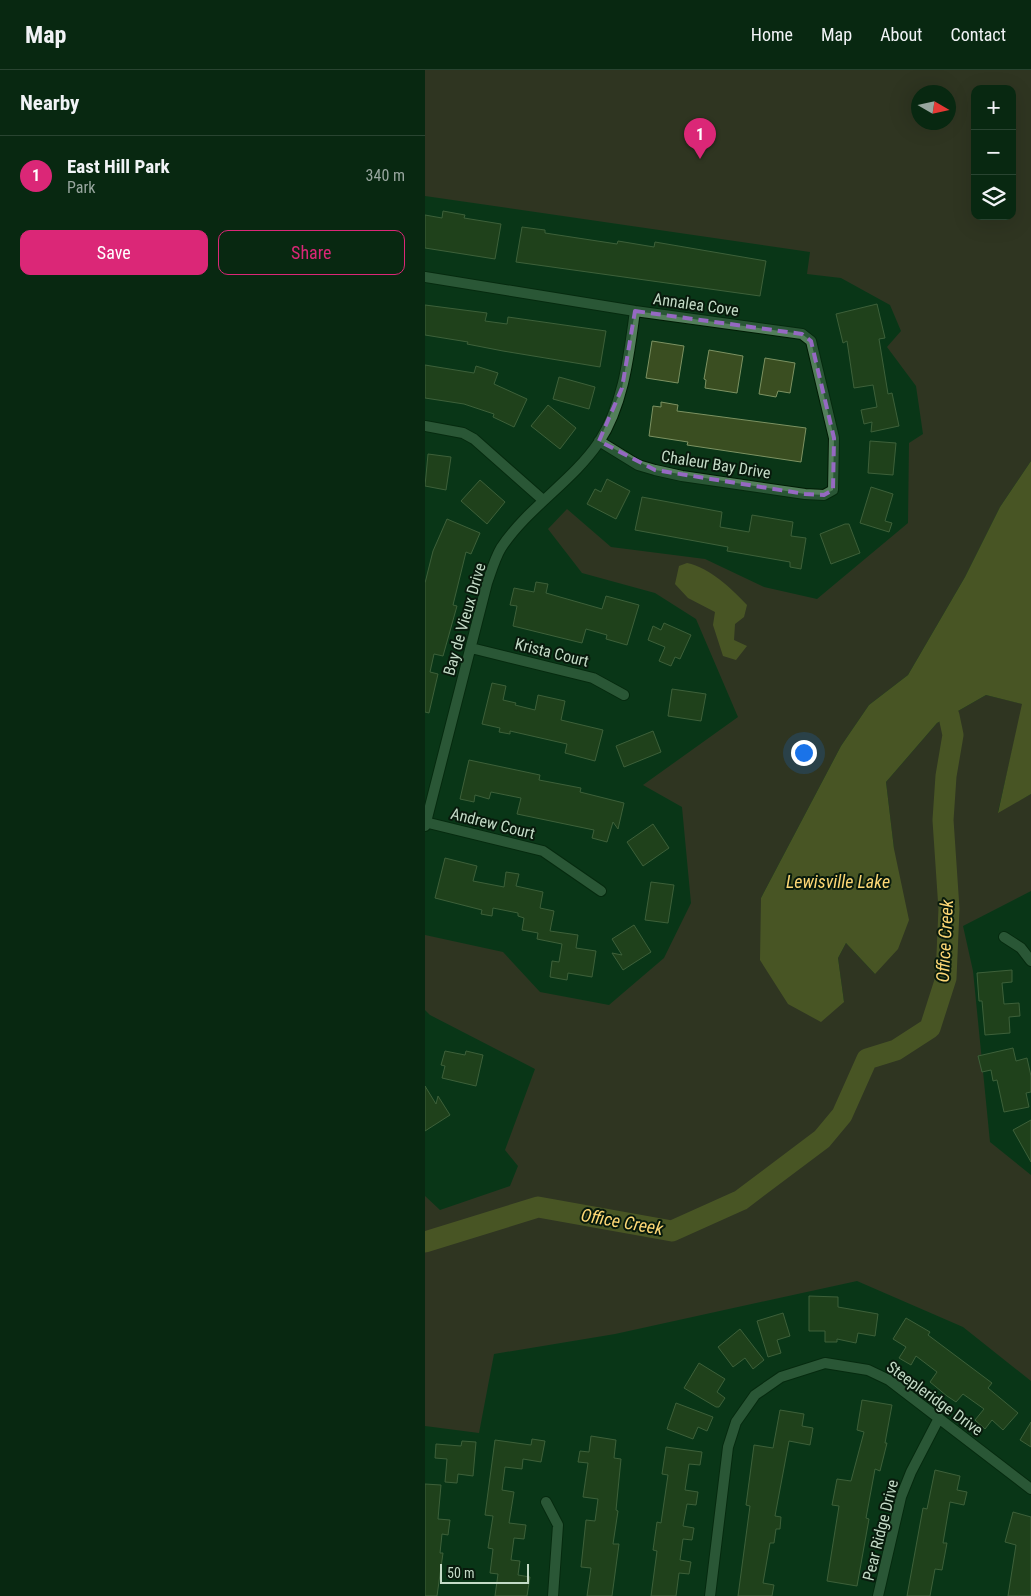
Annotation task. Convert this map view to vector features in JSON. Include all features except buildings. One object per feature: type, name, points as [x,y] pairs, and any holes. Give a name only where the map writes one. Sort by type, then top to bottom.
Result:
[{"type":"street","name":"Annalea Cove","points":[[425,277],[635,311],[802,334],[811,341],[835,438],[833,490]]},
{"type":"street","name":"Bay de Vieux Drive","points":[[425,823],[487,583],[500,549],[522,521],[575,469],[599,441],[613,415],[622,388],[635,311]]},
{"type":"street","points":[[425,426],[463,433],[474,439],[543,500]]},
{"type":"street","name":"Chaleur Bay Drive","points":[[599,441],[638,465],[682,476],[805,494],[824,495],[833,490]]},
{"type":"street","name":"Krista Court","points":[[471,648],[593,678],[623,695]]},
{"type":"street","name":"Andrew Court","points":[[425,823],[543,851],[601,891]]},
{"type":"street","points":[[1004,937],[1021,948],[1031,961]]},
{"type":"street","name":"Steepleridge Drive","points":[[710,1596],[728,1447],[736,1422],[755,1395],[781,1377],[825,1363],[844,1364],[868,1370],[889,1380],[1031,1489]]},
{"type":"street","name":"Pear Ridge Drive","points":[[878,1596],[901,1496],[911,1472],[939,1418]]},
{"type":"street","points":[[546,1502],[558,1525],[553,1596]]},
{"type":"highlighted area","points":[[635,311],[802,334],[811,341],[834,438],[833,490],[824,495],[805,494],[655,470],[599,441],[622,388]]},
{"type":"shaded area","points":[[425,70],[1031,70],[1031,461],[1000,507],[965,577],[908,675],[869,705],[841,746],[761,898],[844,1002],[838,958],[846,943],[875,974],[894,849],[886,782],[937,723],[986,695],[1023,704],[998,812],[1031,794],[1031,891],[963,926],[973,971],[990,1142],[1031,1175],[1031,1381],[963,1327],[857,1281],[615,1334],[494,1354],[479,1433],[425,1426],[425,1196],[440,1210],[510,1186],[518,1166],[505,1150],[535,1069],[430,1015],[425,1010],[425,935],[503,952],[540,992],[609,1005],[664,958],[691,903],[682,807],[643,785],[738,717],[696,619],[655,593],[582,573],[548,529],[567,509],[611,547],[705,559],[764,587],[817,599],[908,523],[909,443],[923,434],[916,386],[887,347],[901,331],[890,305],[841,278],[807,274],[810,252],[425,196]]},
{"type":"water","name":"Lewisville Lake","points":[[1031,461],[1031,794],[998,813],[1022,704],[986,695],[937,723],[886,782],[894,849],[909,920],[898,949],[875,974],[846,943],[838,958],[844,1002],[821,1022],[788,1004],[760,960],[761,898],[841,746],[869,705],[908,675],[965,577],[1000,507]]},
{"type":"water","points":[[687,563],[712,574],[747,605],[744,617],[735,624],[734,640],[747,646],[736,660],[723,656],[713,625],[715,612],[688,598],[675,584],[679,566]]},
{"type":"waterway","name":"Office Creek","points":[[425,1242],[538,1207],[672,1231],[741,1200],[822,1139],[842,1115],[867,1059],[896,1050],[930,1028],[946,978],[949,909],[943,820],[946,776],[953,735],[949,716],[936,690]]},
{"type":"place","name":"East Hill Park","points":[[700,159]]}]
